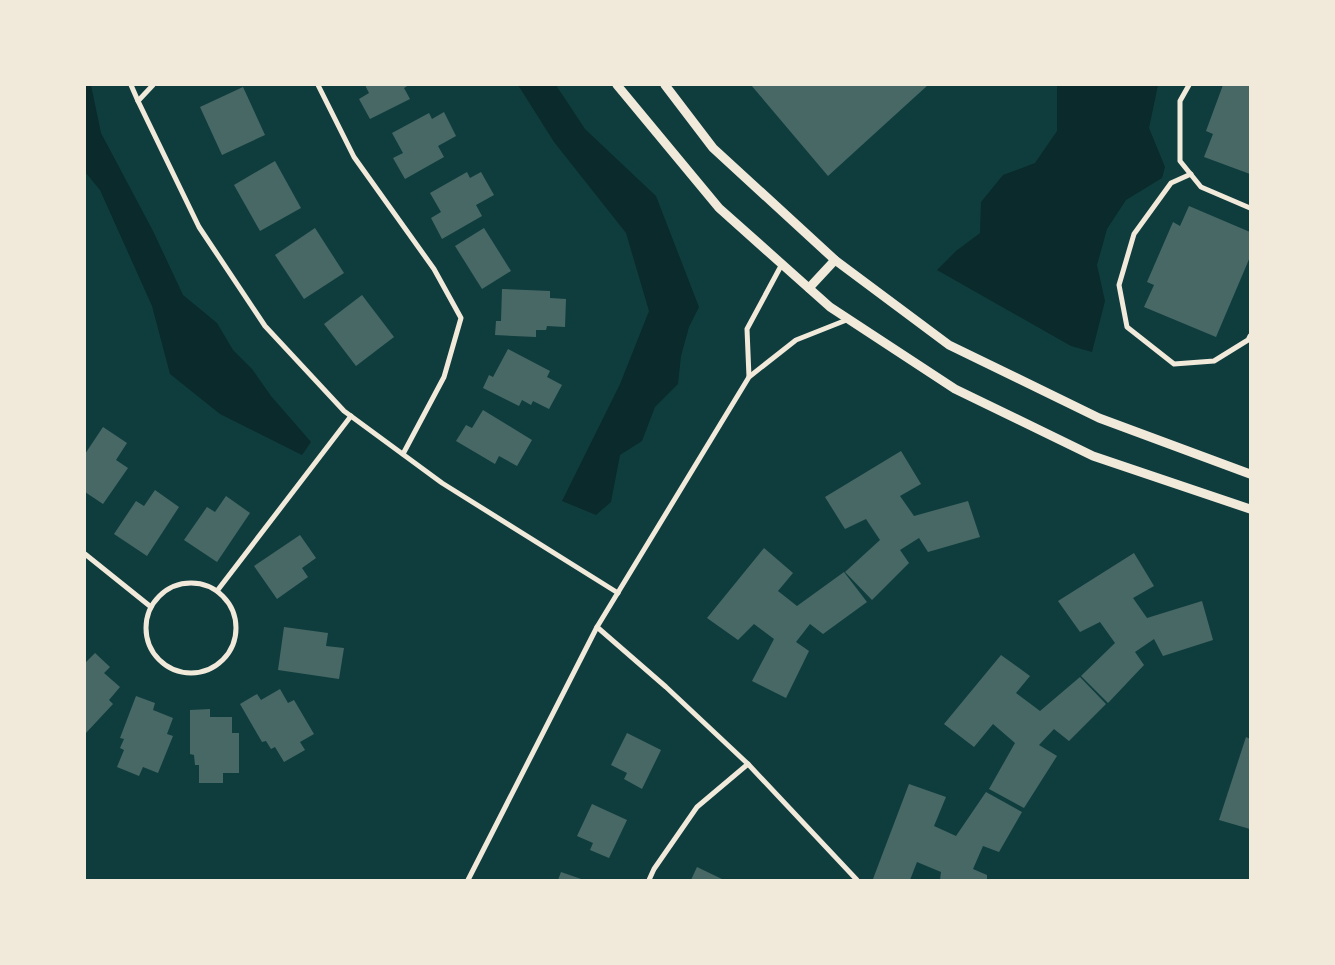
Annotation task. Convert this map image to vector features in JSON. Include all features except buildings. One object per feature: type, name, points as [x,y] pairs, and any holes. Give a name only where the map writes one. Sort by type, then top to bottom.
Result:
[{"type":"street","points":[[131,85],[199,227],[264,326],[351,416],[442,483],[618,593]]},
{"type":"street","points":[[138,101],[152,85]]},
{"type":"street","points":[[318,85],[354,157],[434,269],[461,318],[444,377],[403,454]]},
{"type":"street","points":[[616,85],[719,208],[830,306],[955,389],[1093,456],[1250,509]]},
{"type":"street","points":[[665,85],[713,148],[835,260],[949,345],[1099,418],[1250,474]]},
{"type":"street","points":[[1189,85],[1180,101],[1178,139],[1180,161],[1201,187],[1250,208]]},
{"type":"street","points":[[1191,174],[1171,183],[1134,234],[1119,286],[1127,327],[1174,364],[1214,361],[1248,340],[1250,336]]},
{"type":"street","points":[[809,288],[835,260]]},
{"type":"street","points":[[749,376],[747,329],[782,264]]},
{"type":"street","points":[[468,880],[597,628],[749,376],[796,340],[850,319]]},
{"type":"street","points":[[218,590],[351,416]]},
{"type":"street","points":[[85,554],[151,607]]},
{"type":"street","points":[[188,582],[203,584],[218,590],[228,601],[234,614],[236,628],[234,643],[226,655],[216,665],[202,672],[188,673],[174,670],[161,662],[152,651],[146,637],[146,621],[151,607],[160,594],[173,586],[188,582]]},
{"type":"street","points":[[597,628],[666,686],[748,764],[857,880]]},
{"type":"street","points":[[648,880],[696,807],[748,764]]},
{"type":"water","points":[[85,85],[91,85],[101,133],[153,231],[183,295],[217,323],[233,350],[252,369],[271,396],[311,442],[302,455],[220,414],[170,374],[152,306],[100,190],[85,172]]},
{"type":"water","points":[[518,85],[556,85],[585,129],[656,196],[699,307],[689,327],[681,356],[678,384],[655,407],[642,441],[620,455],[611,502],[596,515],[562,501],[620,384],[649,311],[626,233],[554,142]]},
{"type":"water","points":[[1057,85],[1158,85],[1149,128],[1165,167],[1162,178],[1126,200],[1107,229],[1097,265],[1105,301],[1092,352],[1071,346],[937,270],[956,251],[980,233],[981,202],[1003,175],[1035,163],[1057,131]]}]
